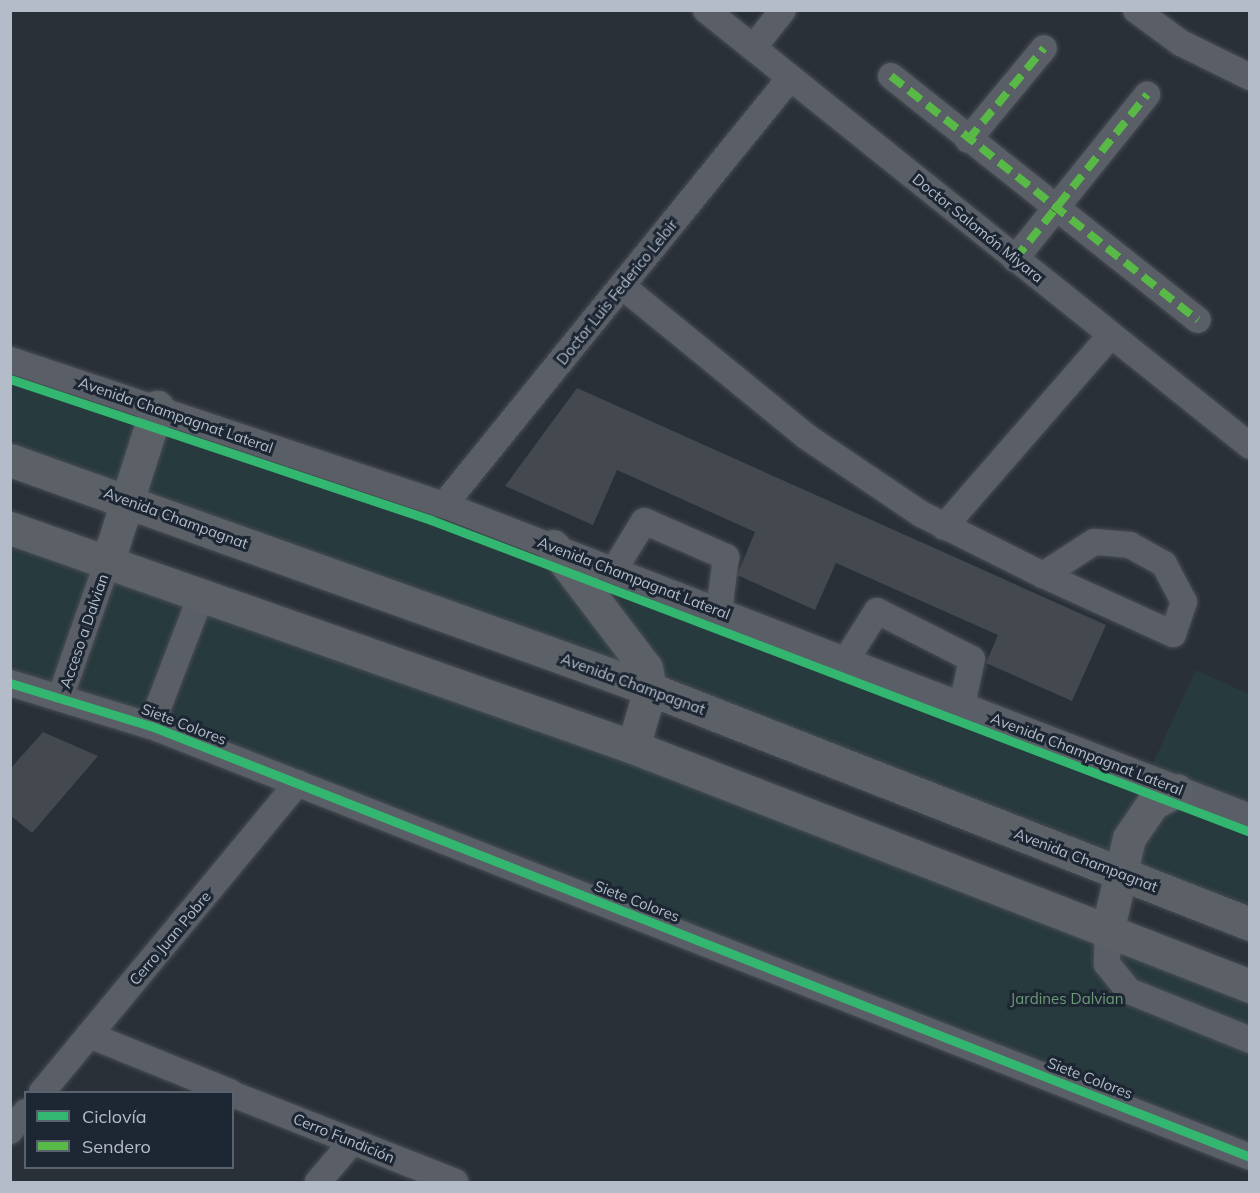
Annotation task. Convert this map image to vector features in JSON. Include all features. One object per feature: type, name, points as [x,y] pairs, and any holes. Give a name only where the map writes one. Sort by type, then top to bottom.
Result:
[{"type":"main road","points":[[107,564],[157,407]]},
{"type":"main road","name":"Avenida Champagnat","points":[[10,460],[128,500],[650,689],[1250,924]]},
{"type":"main road","points":[[10,528],[633,747],[1108,928],[1250,986]]},
{"type":"main road","points":[[553,546],[639,652],[650,689],[633,747]]},
{"type":"main road","points":[[1108,928],[1119,873],[1138,820],[1154,803],[1177,790]]},
{"type":"street","name":"Doctor Salomón Miyara","points":[[706,10],[1249,446]]},
{"type":"street","points":[[753,48],[783,10]]},
{"type":"street","points":[[1136,10],[1180,43],[1250,77]]},
{"type":"street","points":[[968,140],[1044,48]]},
{"type":"street","points":[[891,76],[1054,210],[1198,320]]},
{"type":"street","name":"Doctor Luis Federico Leloir","points":[[444,506],[790,78]]},
{"type":"street","points":[[1015,259],[1147,95]]},
{"type":"street","points":[[622,286],[807,437],[944,527],[1043,575],[1173,634],[1184,602],[1164,564],[1130,545],[1094,542],[1043,575]]},
{"type":"street","points":[[944,527],[1111,335]]},
{"type":"street","name":"Avenida Champagnat Lateral","points":[[10,360],[157,407],[553,546],[1250,817]]},
{"type":"street","points":[[614,570],[644,521],[726,556],[719,611]]},
{"type":"street","name":"Acceso a Dalvian","points":[[60,698],[107,564]]},
{"type":"street","points":[[151,726],[201,596]]},
{"type":"street","points":[[846,660],[877,610],[972,659],[962,705]]},
{"type":"street","name":"Siete Colores","points":[[10,682],[151,726],[1250,1157]]},
{"type":"street","name":"Cerro Juan Pobre","points":[[43,1091],[298,783]]},
{"type":"street","points":[[1108,928],[1107,964],[1129,991],[1250,1040]]},
{"type":"street","name":"Cerro Fundición","points":[[89,1035],[226,1091]]},
{"type":"street","name":"Cerro Fundición","points":[[234,1094],[455,1182]]},
{"type":"street","points":[[10,1131],[24,1114]]},
{"type":"street","points":[[318,1182],[352,1142]]},
{"type":"green space","points":[[11,371],[541,550],[1143,785],[1196,670],[1249,694],[1249,909],[11,451]]},
{"type":"green space","name":"Jardines Dalvian","points":[[10,528],[1249,986],[1249,1157],[11,683]]},
{"type":"building","points":[[577,388],[1106,625],[1072,701],[986,663],[998,635],[836,563],[815,610],[737,575],[755,532],[617,470],[593,525],[505,486]]},
{"type":"building","points":[[43,732],[98,756],[32,833],[10,815],[10,769]]},
{"type":"marked path","points":[[968,140],[1044,48]]},
{"type":"marked path","points":[[891,76],[1198,320]]},
{"type":"marked path","points":[[1015,259],[1147,95]]},
{"type":"cycle path","points":[[10,379],[431,520],[1250,832]]},
{"type":"cycle path","points":[[10,683],[151,726],[1250,1157]]}]
